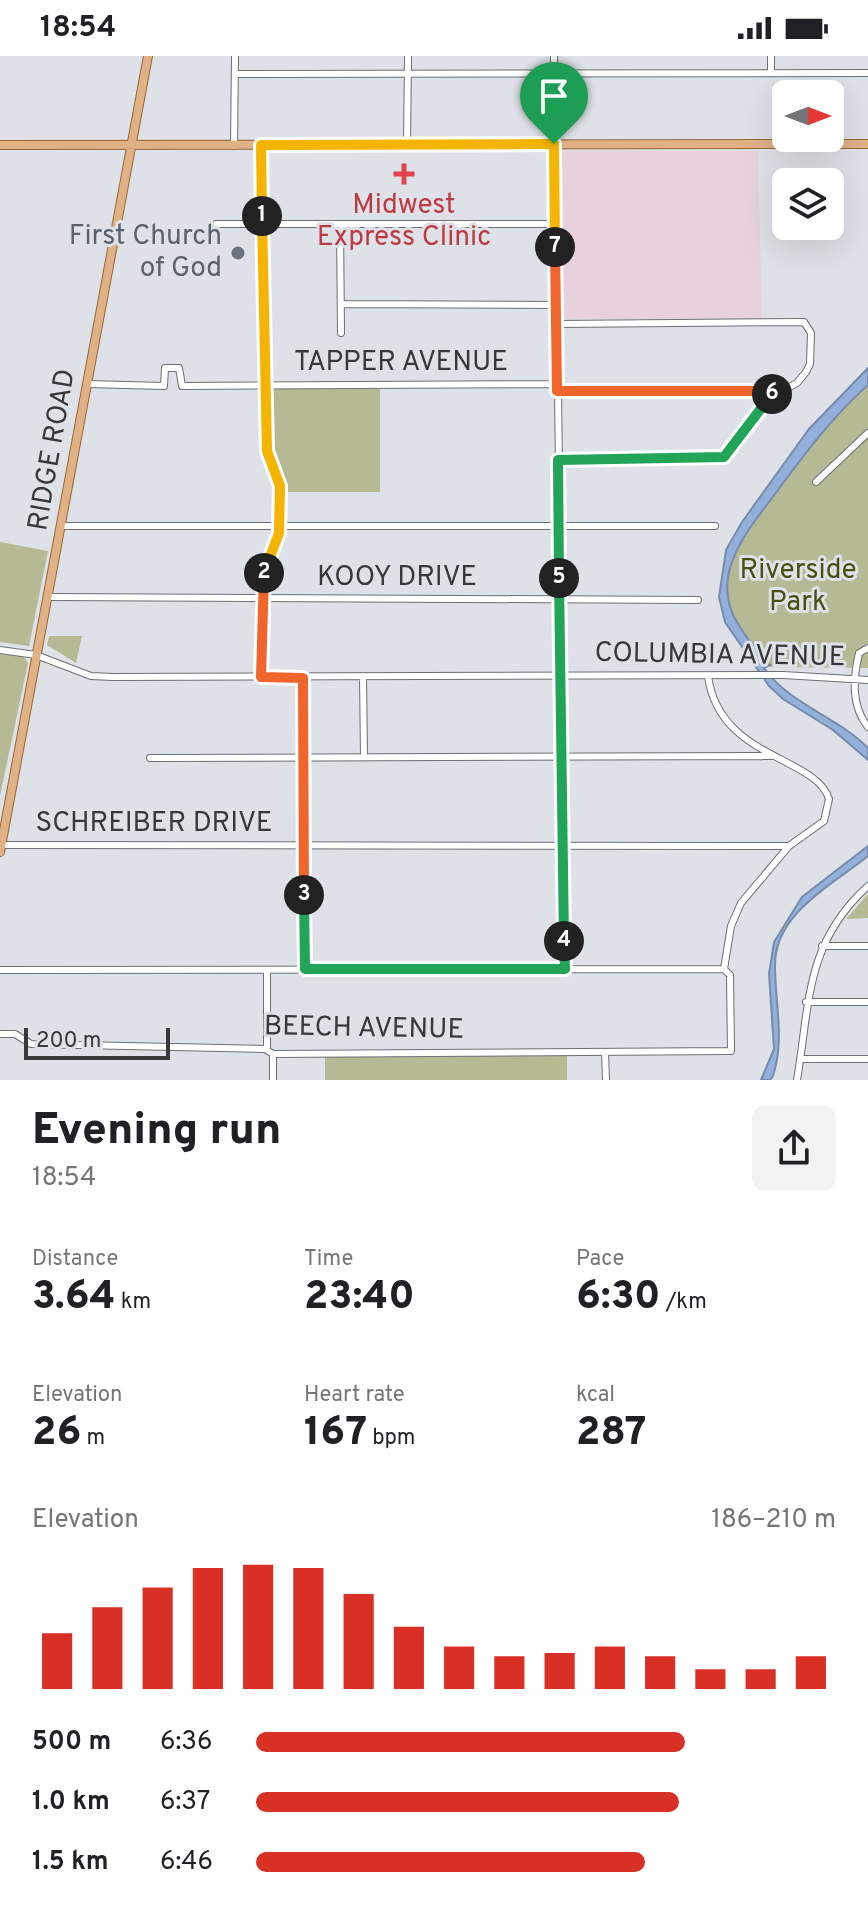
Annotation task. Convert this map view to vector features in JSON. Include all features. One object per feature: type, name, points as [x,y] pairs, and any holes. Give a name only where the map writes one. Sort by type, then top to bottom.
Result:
[{"type":"main road","name":"RIDGE ROAD","points":[[0,847],[148,56]]},
{"type":"main road","points":[[0,145],[868,144]]},
{"type":"street","points":[[234,146],[235,56]]},
{"type":"street","points":[[407,145],[408,56]]},
{"type":"street","points":[[554,56],[565,969]]},
{"type":"street","points":[[771,56],[771,73]]},
{"type":"street","points":[[235,74],[868,73]]},
{"type":"street","points":[[261,145],[267,451],[280,486],[278,537],[265,565],[261,677]]},
{"type":"street","points":[[216,224],[555,224]]},
{"type":"street","points":[[340,224],[341,333]]},
{"type":"street","points":[[341,304],[556,305]]},
{"type":"street","points":[[556,324],[806,323],[811,333],[806,372],[797,383],[773,392],[724,457],[558,460]]},
{"type":"street","name":"TAPPER AVENUE","points":[[87,384],[164,386],[165,368],[179,368],[182,386],[773,392]]},
{"type":"street","points":[[816,482],[868,433]]},
{"type":"street","points":[[62,526],[715,526]]},
{"type":"street","name":"KOOY DRIVE","points":[[48,597],[698,600]]},
{"type":"street","points":[[868,648],[859,653],[856,679],[856,703],[868,727]]},
{"type":"street","name":"COLUMBIA AVENUE","points":[[0,650],[36,655],[91,676],[783,675],[868,680]]},
{"type":"street","points":[[0,970],[724,969],[737,908],[789,846],[824,821],[829,799],[819,781],[771,756],[727,720],[716,701],[708,676]]},
{"type":"street","points":[[363,677],[364,756]]},
{"type":"street","points":[[303,678],[305,969]]},
{"type":"street","points":[[150,758],[771,756]]},
{"type":"street","name":"SCHREIBER DRIVE","points":[[0,847],[789,846]]},
{"type":"street","points":[[797,1080],[806,1002],[822,946],[841,914],[868,886]]},
{"type":"street","points":[[822,946],[868,946]]},
{"type":"street","name":"BEECH AVENUE","points":[[0,1034],[15,1034],[31,1044],[270,1052],[731,1051],[730,975],[724,969]]},
{"type":"street","points":[[267,970],[273,1080]]},
{"type":"street","points":[[806,1002],[868,1002]]},
{"type":"street","points":[[605,1052],[606,1080]]},
{"type":"street","points":[[800,1059],[868,1059]]},
{"type":"shaded area","points":[[563,151],[758,151],[762,319],[561,319],[558,157]]},
{"type":"green space","name":"Riverside Park","points":[[868,385],[868,668],[767,667],[770,665],[760,660],[763,651],[749,641],[730,608],[727,591],[734,558],[805,452]]},
{"type":"green space","points":[[271,389],[380,389],[380,492],[283,492],[270,463],[267,392]]},
{"type":"green space","points":[[0,542],[48,551],[29,646],[0,642]]},
{"type":"green space","points":[[49,636],[82,636],[76,663],[47,645]]},
{"type":"green space","points":[[0,654],[23,656],[28,663],[0,796]]},
{"type":"green space","points":[[868,894],[868,918],[846,919]]},
{"type":"green space","points":[[567,1055],[567,1080],[325,1080],[325,1056]]},
{"type":"water","points":[[868,368],[868,385],[816,441],[740,544],[728,575],[727,591],[730,608],[744,634],[754,645],[768,652],[760,660],[770,665],[764,668],[774,681],[856,737],[868,748],[868,760],[833,730],[783,699],[769,686],[725,622],[719,597],[726,550],[742,522],[809,429]]},
{"type":"water","points":[[868,846],[868,856],[808,902],[784,930],[777,947],[775,966],[779,1035],[777,1062],[770,1080],[761,1080],[774,1049],[769,974],[774,942],[802,897]]},
{"type":"place","name":"Midwest Express Clinic","points":[[404,174]]},
{"type":"place","name":"First Church of God","points":[[238,253]]},
{"type":"route","points":[[554,144],[557,391],[773,392],[730,452],[719,459],[558,460],[565,969],[305,969],[303,678],[261,677],[262,586],[265,565],[279,533],[280,486],[267,451],[261,145],[554,144]]}]
